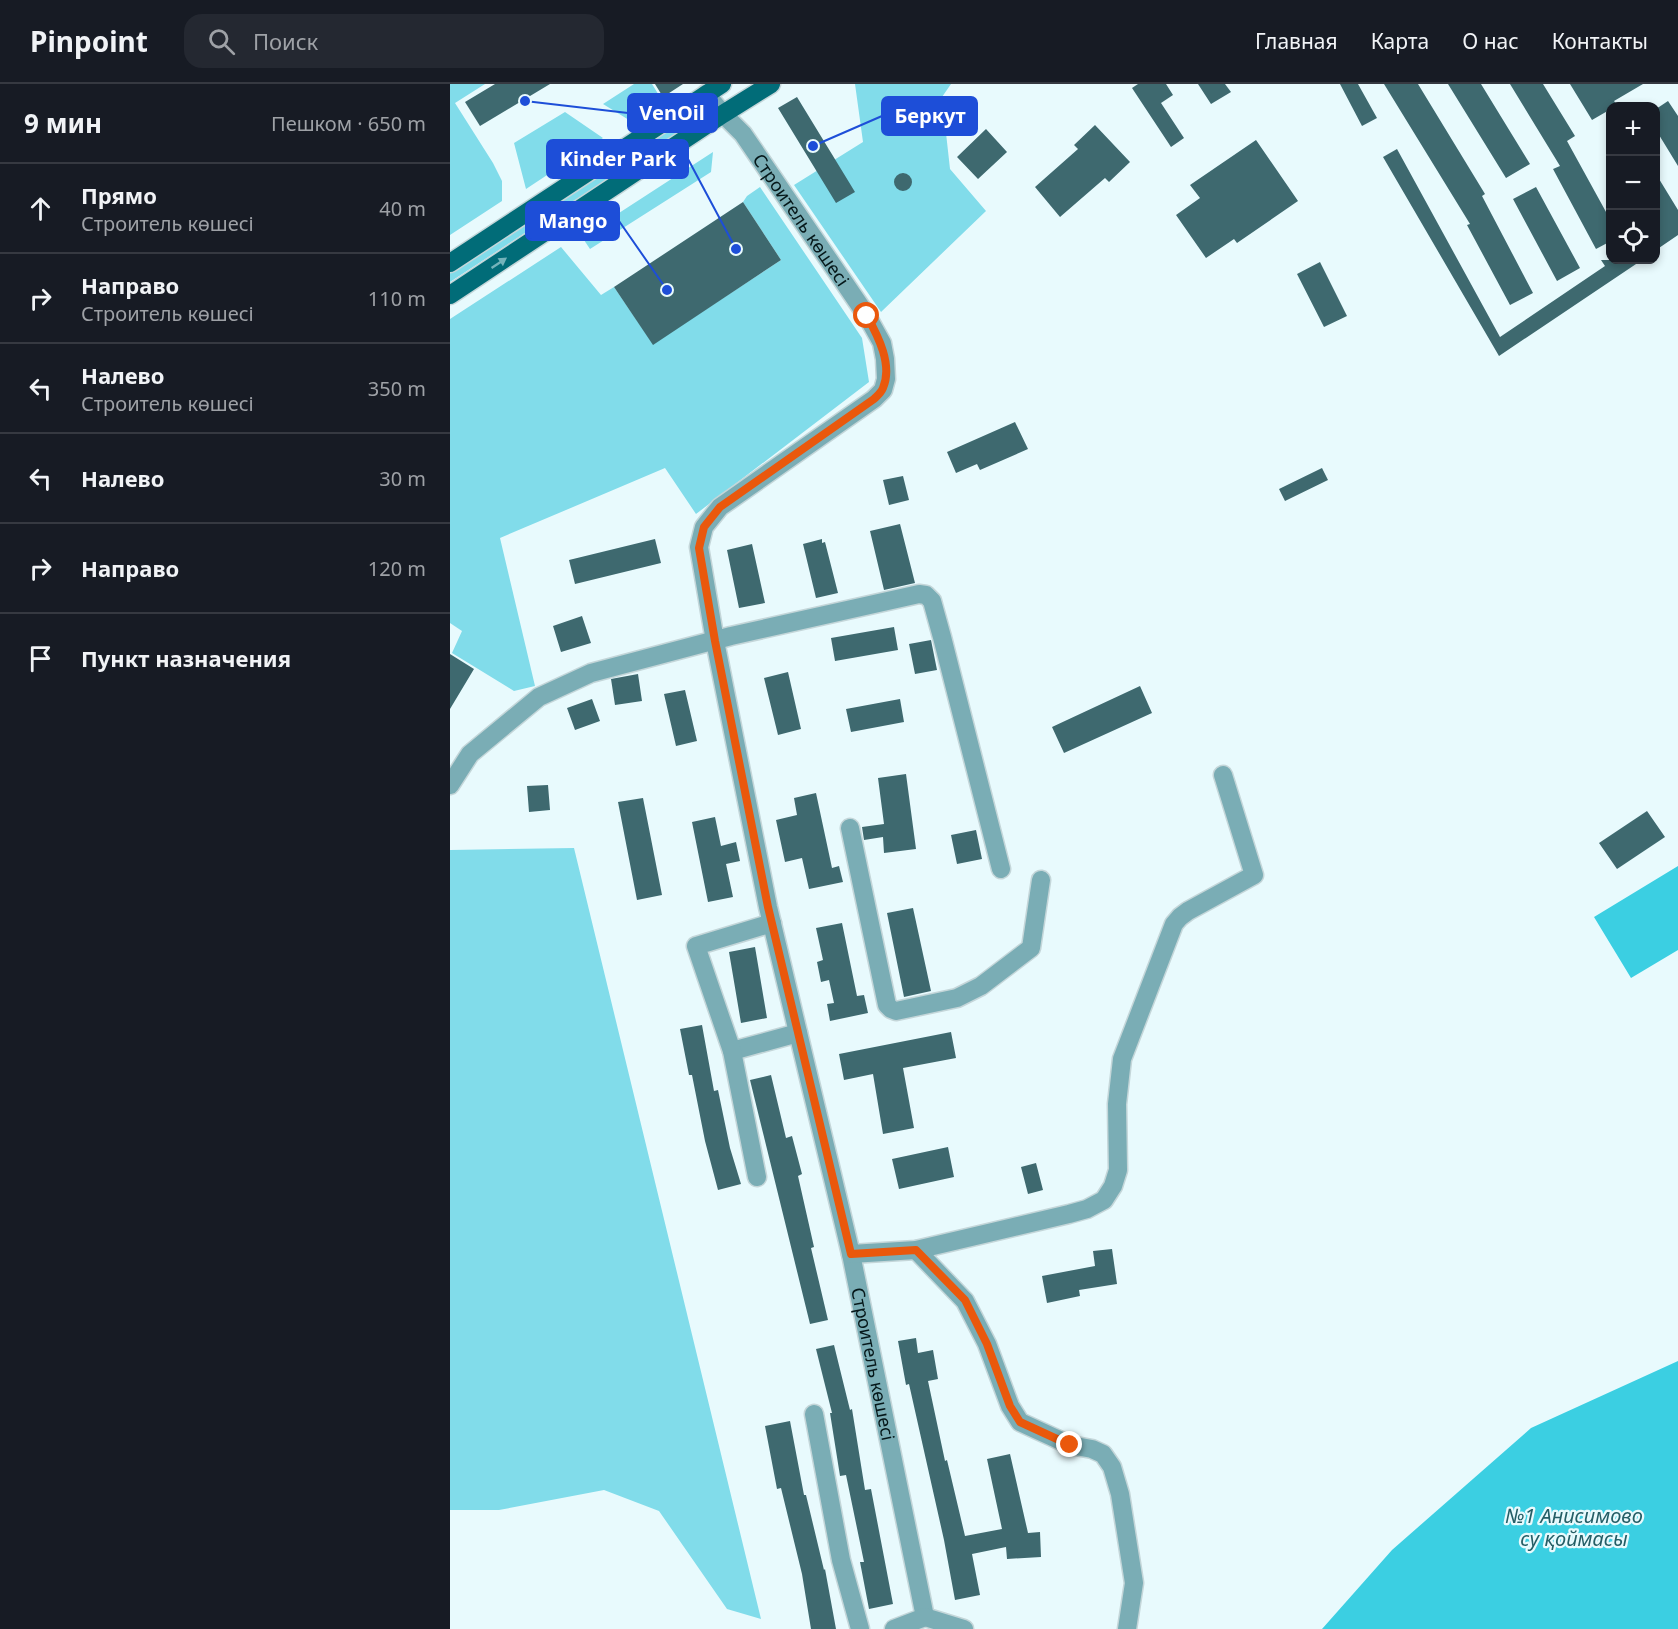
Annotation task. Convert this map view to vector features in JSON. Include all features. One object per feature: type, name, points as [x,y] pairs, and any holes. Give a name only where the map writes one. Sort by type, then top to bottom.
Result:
[{"type":"main road","points":[[450,263],[722,84]]},
{"type":"main road","points":[[450,295],[771,84]]},
{"type":"street","name":"Строитель көшесі","points":[[706,94],[743,134],[867,316],[882,344],[885,359],[886,379],[883,390],[874,399],[720,507],[704,527],[699,548],[715,641],[772,923],[851,1254],[925,1617]]},
{"type":"street","points":[[450,785],[470,754],[539,697],[591,673],[715,641],[908,596],[926,595],[932,601],[942,636],[1001,869]]},
{"type":"street","points":[[851,1254],[916,1250],[1087,1209],[1104,1200],[1113,1186],[1118,1170],[1118,1104],[1122,1059],[1174,924],[1188,911],[1254,875],[1222,775]]},
{"type":"street","points":[[850,828],[887,1005],[896,1011],[957,998],[981,986],[1031,948],[1041,879]]},
{"type":"street","points":[[757,1177],[732,1051],[696,946],[772,923]]},
{"type":"street","points":[[732,1051],[798,1033]]},
{"type":"street","points":[[916,1250],[965,1300],[987,1344],[1010,1406],[1020,1422],[1070,1445],[1092,1449],[1103,1454],[1112,1467],[1120,1494],[1134,1583],[1127,1629]]},
{"type":"street","points":[[814,1414],[841,1560],[860,1629]]},
{"type":"street","points":[[894,1629],[925,1617],[964,1629]]},
{"type":"shaded area","points":[[450,84],[485,84],[455,103],[502,181],[502,201],[450,235]]},
{"type":"shaded area","points":[[634,84],[652,84],[660,97],[629,120],[603,104]]},
{"type":"shaded area","points":[[855,84],[951,84],[942,97],[950,169],[986,211],[881,312],[794,185],[863,142]]},
{"type":"shaded area","points":[[702,107],[707,114],[450,282],[450,273]]},
{"type":"shaded area","points":[[565,112],[603,138],[526,189],[514,143]]},
{"type":"shaded area","points":[[713,152],[711,172],[590,249],[582,237]]},
{"type":"shaded area","points":[[760,187],[862,338],[869,382],[696,514],[665,468],[500,538],[535,686],[514,691],[452,653],[462,631],[450,623],[450,319],[561,247],[601,295],[614,287],[653,344],[781,260],[743,202],[747,196]]},
{"type":"shaded area","points":[[574,848],[761,1619],[727,1609],[659,1511],[604,1490],[499,1510],[450,1510],[450,850]]},
{"type":"water","points":[[1678,866],[1678,950],[1631,978],[1594,917]]},
{"type":"water","name":"№1 Анисимово су қоймасы","points":[[1678,1361],[1678,1629],[1322,1629],[1392,1550],[1531,1428]]},
{"type":"building","points":[[495,84],[550,84],[480,126],[465,102]]},
{"type":"building","points":[[655,84],[683,84],[663,97]]},
{"type":"building","points":[[1138,84],[1166,84],[1173,95],[1161,103],[1184,138],[1171,147],[1132,88]]},
{"type":"building","points":[[1198,84],[1225,84],[1231,92],[1211,104]]},
{"type":"building","points":[[1340,84],[1358,84],[1377,118],[1362,126]]},
{"type":"building","points":[[1384,84],[1418,84],[1485,194],[1482,196],[1533,293],[1510,305],[1467,225],[1470,224]]},
{"type":"building","points":[[1448,84],[1481,84],[1530,164],[1506,178]]},
{"type":"building","points":[[1510,84],[1543,84],[1575,136],[1567,141],[1606,212],[1606,244],[1596,249],[1553,169],[1560,166]]},
{"type":"building","points":[[1570,84],[1643,84],[1615,102],[1606,102],[1606,112],[1592,120]]},
{"type":"building","points":[[797,97],[855,192],[836,203],[778,108]]},
{"type":"building","points":[[1668,101],[1678,116],[1678,166],[1660,137],[1660,106]]},
{"type":"building","points":[[1095,125],[1130,162],[1109,182],[1105,178],[1060,217],[1035,187],[1078,149],[1074,145]]},
{"type":"building","points":[[986,129],[1007,152],[978,179],[957,157]]},
{"type":"building","points":[[1256,140],[1298,201],[1237,243],[1234,239],[1206,258],[1176,215],[1200,198],[1190,185]]},
{"type":"building","points":[[1397,149],[1500,337],[1605,266],[1601,260],[1606,260],[1606,264],[1636,264],[1499,356],[1383,157]]},
{"type":"building","points":[[903,173],[909,176],[912,182],[909,188],[903,191],[897,188],[894,182],[897,176]]},
{"type":"building","points":[[1660,181],[1678,210],[1678,235],[1660,247]]},
{"type":"building","points":[[1536,187],[1580,268],[1557,281],[1513,199]]},
{"type":"building","points":[[743,202],[781,260],[653,345],[614,287]]},
{"type":"building","points":[[1320,262],[1347,316],[1324,327],[1297,274]]},
{"type":"building","points":[[1015,422],[1028,449],[980,470],[977,464],[956,473],[947,452]]},
{"type":"building","points":[[1322,468],[1328,480],[1285,501],[1279,489]]},
{"type":"building","points":[[903,476],[909,500],[889,505],[883,480]]},
{"type":"building","points":[[900,524],[915,583],[884,590],[870,531]]},
{"type":"building","points":[[655,539],[661,563],[575,584],[569,560]]},
{"type":"building","points":[[822,539],[822,543],[825,542],[838,593],[816,598],[803,544]]},
{"type":"building","points":[[752,544],[765,603],[739,608],[727,550]]},
{"type":"building","points":[[582,616],[591,643],[561,652],[553,626]]},
{"type":"building","points":[[894,627],[898,650],[835,661],[831,638]]},
{"type":"building","points":[[931,640],[937,670],[915,674],[909,644]]},
{"type":"building","points":[[450,654],[474,669],[450,709]]},
{"type":"building","points":[[788,672],[801,729],[778,735],[764,678]]},
{"type":"building","points":[[638,674],[642,701],[615,705],[611,679]]},
{"type":"building","points":[[1140,686],[1152,713],[1064,753],[1052,727]]},
{"type":"building","points":[[685,690],[697,741],[676,746],[664,694]]},
{"type":"building","points":[[592,699],[600,721],[575,730],[567,708]]},
{"type":"building","points":[[900,699],[904,722],[851,732],[846,709]]},
{"type":"building","points":[[906,774],[916,849],[884,853],[883,837],[864,840],[862,827],[884,824],[878,778]]},
{"type":"building","points":[[548,785],[550,810],[529,812],[527,786]]},
{"type":"building","points":[[816,793],[832,868],[839,866],[843,882],[809,889],[802,858],[785,862],[776,820],[797,815],[794,798]]},
{"type":"building","points":[[643,798],[662,895],[637,900],[618,802]]},
{"type":"building","points":[[1647,811],[1665,837],[1617,869],[1599,843]]},
{"type":"building","points":[[715,817],[721,846],[736,842],[740,861],[726,864],[733,897],[708,902],[692,822]]},
{"type":"building","points":[[976,830],[982,859],[957,864],[951,835]]},
{"type":"building","points":[[913,908],[931,991],[904,997],[887,913]]},
{"type":"building","points":[[842,923],[857,996],[864,995],[868,1013],[830,1021],[827,1004],[834,1003],[829,980],[821,982],[817,962],[823,960],[816,928]]},
{"type":"building","points":[[755,947],[767,1018],[741,1023],[729,952]]},
{"type":"building","points":[[702,1025],[714,1091],[718,1090],[730,1148],[741,1184],[718,1190],[705,1141],[692,1075],[689,1075],[680,1029]]},
{"type":"building","points":[[951,1032],[956,1058],[903,1068],[914,1128],[883,1134],[873,1074],[844,1080],[839,1054]]},
{"type":"building","points":[[771,1075],[786,1138],[792,1136],[802,1174],[798,1176],[814,1247],[811,1248],[828,1320],[810,1324],[750,1080]]},
{"type":"building","points":[[948,1147],[954,1177],[899,1189],[892,1159]]},
{"type":"building","points":[[1036,1163],[1043,1190],[1028,1194],[1021,1167]]},
{"type":"building","points":[[1112,1249],[1117,1284],[1079,1290],[1080,1296],[1047,1303],[1042,1276],[1095,1266],[1093,1251]]},
{"type":"building","points":[[916,1338],[918,1353],[933,1350],[938,1379],[928,1381],[945,1461],[947,1460],[965,1536],[1002,1529],[987,1459],[1010,1454],[1028,1533],[1040,1532],[1041,1557],[1007,1559],[1006,1547],[972,1554],[980,1595],[955,1600],[944,1540],[909,1384],[906,1385],[898,1341]]},
{"type":"building","points":[[834,1345],[850,1410],[852,1409],[865,1490],[871,1489],[893,1604],[869,1609],[860,1562],[864,1562],[846,1475],[840,1476],[830,1413],[832,1413],[816,1349]]},
{"type":"building","points":[[790,1421],[804,1495],[806,1495],[825,1569],[836,1629],[811,1629],[802,1574],[781,1488],[777,1489],[765,1426]]},
{"type":"place","name":"VenOil","points":[[525,101]]},
{"type":"place","name":"Беркут","points":[[813,146]]},
{"type":"place","name":"Kinder Park","points":[[736,249]]},
{"type":"place","name":"Mango","points":[[667,290]]},
{"type":"route","points":[[867,316],[882,344],[886,379],[883,390],[874,399],[720,507],[704,527],[699,548],[715,641],[768,907],[851,1254],[916,1250],[965,1300],[987,1344],[1010,1406],[1020,1422],[1070,1445]]}]
